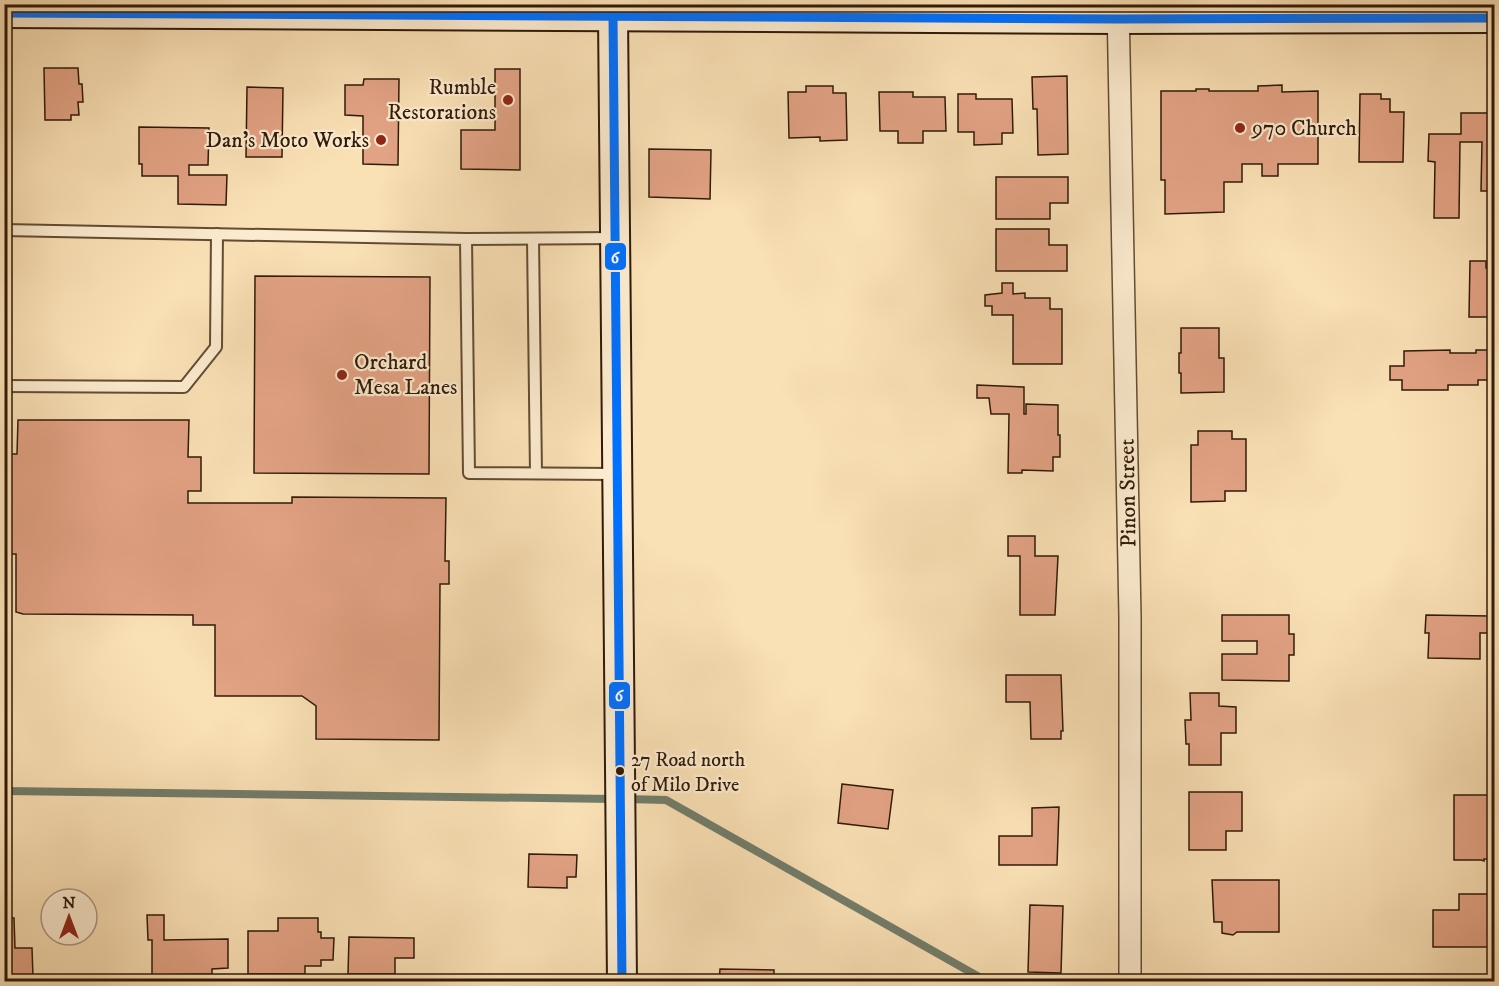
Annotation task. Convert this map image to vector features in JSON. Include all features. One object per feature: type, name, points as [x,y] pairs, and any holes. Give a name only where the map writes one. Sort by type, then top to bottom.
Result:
[{"type":"main road","points":[[4,13],[259,10],[613,15],[1118,12],[1494,18]]},
{"type":"main road","points":[[613,15],[622,981]]},
{"type":"street","name":"Pinon Street","points":[[1118,12],[1130,605],[1130,981]]},
{"type":"lane","points":[[4,230],[466,239],[615,238]]},
{"type":"lane","points":[[4,386],[184,387],[216,347],[217,234]]},
{"type":"lane","points":[[466,239],[469,473],[617,474]]},
{"type":"lane","points":[[533,239],[536,473]]},
{"type":"building","points":[[44,68],[78,68],[83,102],[78,102],[79,115],[71,115],[71,120],[45,120]]},
{"type":"building","name":"Rumble Restorations","points":[[495,69],[520,69],[520,170],[461,169],[461,130],[495,130]]},
{"type":"building","points":[[1067,76],[1068,154],[1038,155],[1037,109],[1033,109],[1032,77]]},
{"type":"building","name":"Dan's Moto Works","points":[[364,79],[399,79],[398,165],[363,164],[363,116],[345,115],[345,85],[363,85]]},
{"type":"building","name":"970 Church","points":[[1282,85],[1282,92],[1318,91],[1318,164],[1278,164],[1278,176],[1262,176],[1262,164],[1242,164],[1242,182],[1224,182],[1224,212],[1165,214],[1165,180],[1161,180],[1161,91],[1209,89],[1209,91],[1258,91],[1258,86]]},
{"type":"building","points":[[806,86],[833,86],[833,93],[846,93],[847,140],[820,141],[820,137],[789,138],[788,92],[806,92]]},
{"type":"building","points":[[247,87],[283,88],[282,157],[246,157]]},
{"type":"building","points":[[879,92],[913,92],[913,97],[945,97],[946,131],[923,131],[923,143],[898,143],[898,131],[880,131]]},
{"type":"building","points":[[958,94],[976,94],[976,99],[1012,99],[1013,133],[1002,133],[1002,144],[974,145],[974,132],[958,132]]},
{"type":"building","points":[[1360,94],[1381,94],[1381,99],[1390,99],[1390,112],[1404,112],[1403,162],[1359,162]]},
{"type":"building","points":[[1461,113],[1494,113],[1494,191],[1481,191],[1482,142],[1460,142],[1459,218],[1434,218],[1435,162],[1428,161],[1429,134],[1461,134]]},
{"type":"building","points":[[139,127],[209,128],[208,165],[189,165],[189,175],[227,175],[226,205],[178,204],[178,176],[142,176],[142,164],[139,164]]},
{"type":"building","points":[[649,149],[711,150],[710,199],[649,197]]},
{"type":"building","points":[[996,177],[1068,177],[1068,203],[1050,203],[1050,219],[996,219]]},
{"type":"building","points":[[996,229],[1049,229],[1049,245],[1067,245],[1067,271],[996,271]]},
{"type":"building","points":[[1470,261],[1486,261],[1486,268],[1494,268],[1494,317],[1469,317]]},
{"type":"building","name":"Orchard Mesa Lanes","points":[[255,276],[430,277],[429,474],[254,473]]},
{"type":"building","points":[[1002,283],[1013,283],[1013,294],[1025,293],[1025,298],[1050,298],[1050,309],[1062,309],[1062,364],[1013,364],[1013,315],[992,315],[992,306],[985,306],[985,295],[1002,293]]},
{"type":"building","points":[[1181,328],[1219,328],[1219,358],[1224,358],[1224,392],[1181,393],[1179,353],[1181,353]]},
{"type":"building","points":[[1450,350],[1450,353],[1476,353],[1476,350],[1491,350],[1491,356],[1494,356],[1494,367],[1491,367],[1491,380],[1478,380],[1478,385],[1448,385],[1448,390],[1402,390],[1402,380],[1390,380],[1390,366],[1404,366],[1404,351]]},
{"type":"building","points":[[977,385],[1024,387],[1024,414],[1026,414],[1026,404],[1058,405],[1060,457],[1053,457],[1053,471],[1022,470],[1022,473],[1008,473],[1009,414],[991,414],[989,398],[977,398]]},
{"type":"building","points":[[18,420],[189,420],[188,457],[201,457],[201,491],[188,491],[188,503],[292,503],[292,497],[446,498],[445,561],[449,561],[449,584],[440,584],[439,740],[316,739],[316,706],[302,696],[215,696],[215,625],[193,625],[193,615],[23,614],[16,612],[16,554],[4,554],[4,484],[8,484],[8,476],[5,476],[4,454],[17,454]]},
{"type":"building","points":[[1198,431],[1232,431],[1232,439],[1246,439],[1246,491],[1225,491],[1225,501],[1191,502],[1191,445],[1198,445]]},
{"type":"building","points":[[1008,536],[1035,536],[1035,556],[1058,556],[1055,615],[1020,615],[1020,556],[1008,556]]},
{"type":"building","points":[[1222,615],[1289,615],[1289,634],[1294,634],[1294,655],[1289,655],[1289,681],[1222,680],[1222,654],[1257,654],[1257,641],[1222,641]]},
{"type":"building","points":[[1426,615],[1489,616],[1489,633],[1480,633],[1480,659],[1428,658],[1429,633],[1425,633]]},
{"type":"building","points":[[1006,675],[1061,675],[1063,731],[1061,731],[1061,739],[1031,739],[1030,702],[1006,702]]},
{"type":"building","points":[[1190,693],[1219,693],[1219,706],[1236,707],[1236,733],[1221,733],[1221,765],[1189,765],[1189,744],[1186,744],[1185,720],[1191,720]]},
{"type":"building","points":[[842,784],[893,790],[888,829],[838,823]]},
{"type":"building","points":[[1189,792],[1242,792],[1242,831],[1226,831],[1226,850],[1189,850]]},
{"type":"building","points":[[1454,795],[1488,795],[1488,834],[1494,834],[1494,859],[1454,860]]},
{"type":"building","points":[[1059,807],[1057,865],[999,865],[999,836],[1032,836],[1032,808]]},
{"type":"building","points":[[529,854],[577,855],[576,877],[567,877],[567,888],[528,887]]},
{"type":"building","points":[[1212,880],[1279,880],[1279,932],[1237,932],[1233,935],[1222,933],[1222,922],[1214,922]]},
{"type":"building","points":[[1459,894],[1494,894],[1494,947],[1433,947],[1433,910],[1459,910]]},
{"type":"building","points":[[1030,905],[1063,906],[1061,973],[1028,972]]},
{"type":"building","points":[[147,915],[164,915],[164,940],[228,939],[228,968],[212,969],[212,974],[152,975],[152,940],[148,940]]},
{"type":"building","points":[[4,918],[14,918],[15,948],[32,948],[33,977],[4,978]]},
{"type":"building","points":[[278,918],[318,918],[318,932],[321,932],[321,938],[334,938],[333,960],[321,960],[321,966],[305,966],[305,974],[248,974],[248,931],[278,931]]},
{"type":"building","points":[[349,937],[414,938],[414,958],[395,958],[395,974],[348,974]]},
{"type":"building","points":[[720,969],[774,970],[774,982],[719,982]]},
{"type":"waterway","points":[[4,791],[614,799]]},
{"type":"waterway","points":[[626,799],[666,800],[988,982]]},
{"type":"transit line","name":"6","points":[[4,13],[1118,19],[1494,18]]},
{"type":"transit line","name":"6","points":[[613,15],[622,982]]},
{"type":"place","name":"Rumble Restorations","points":[[508,100]]},
{"type":"place","name":"970 Church","points":[[1240,128]]},
{"type":"place","name":"Dan's Moto Works","points":[[381,140]]},
{"type":"place","name":"Orchard Mesa Lanes","points":[[342,375]]},
{"type":"place","name":"27 Road north of Milo Drive","points":[[620,771]]}]
